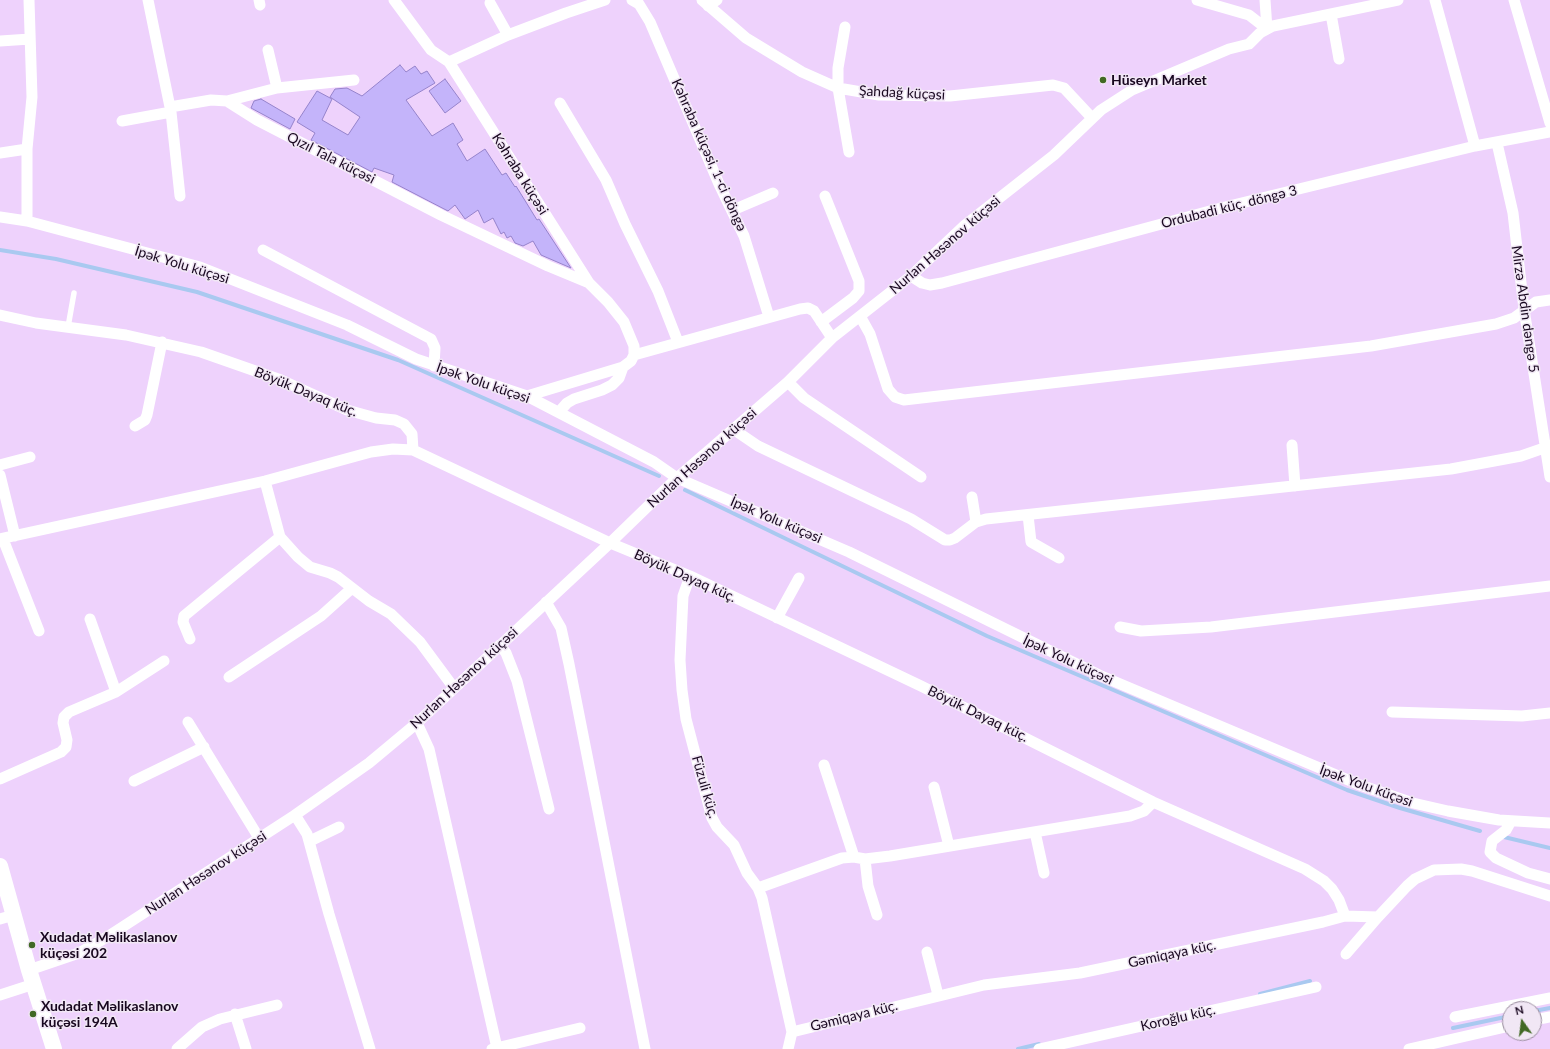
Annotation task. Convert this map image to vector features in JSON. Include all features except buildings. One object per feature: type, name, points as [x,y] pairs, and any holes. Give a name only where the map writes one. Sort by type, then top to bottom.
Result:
[{"type":"street","points":[[27,221],[27,149],[32,97],[29,0]]},
{"type":"street","points":[[148,0],[171,109],[180,196]]},
{"type":"street","name":"Kəhraba küçəsi","points":[[394,0],[432,50],[450,62],[589,283],[624,322],[634,346],[634,355]]},
{"type":"street","points":[[450,62],[508,35],[605,0]]},
{"type":"street","name":"Kəhraba küçəsi, 1-ci döngə","points":[[632,0],[639,4],[650,22],[719,184],[733,210],[754,264],[769,317]]},
{"type":"street","points":[[1197,0],[1249,16],[1267,29]]},
{"type":"street","points":[[1265,0],[1267,29]]},
{"type":"street","name":"Nurlan Həsənov küçəsi","points":[[0,995],[59,961],[94,945],[345,781],[417,723],[610,543],[677,478],[788,382],[832,338],[911,276],[965,225],[1054,154],[1092,118],[1115,100],[1132,90],[1229,49],[1249,44],[1267,29],[1287,22],[1398,0]]},
{"type":"street","points":[[1435,0],[1475,146]]},
{"type":"street","points":[[1514,0],[1550,123]]},
{"type":"street","name":"Şahdağ küçəsi","points":[[709,2],[758,45],[802,72],[838,88],[879,95],[950,96],[1059,86],[1064,88],[1092,118]]},
{"type":"street","points":[[490,3],[508,35]]},
{"type":"street","points":[[1331,14],[1339,59]]},
{"type":"street","points":[[845,28],[838,68],[838,88],[849,152]]},
{"type":"street","points":[[0,41],[30,39]]},
{"type":"street","points":[[268,50],[277,88]]},
{"type":"street","points":[[227,101],[277,88],[354,80]]},
{"type":"street","name":"Qızıl Tala küçəsi","points":[[122,121],[211,100],[227,101],[271,127],[441,214],[548,266],[589,283]]},
{"type":"street","points":[[560,103],[606,180],[625,224],[658,291],[678,342]]},
{"type":"street","name":"Ordubadi küç. döngə 3","points":[[911,276],[922,283],[930,285],[942,283],[1221,208],[1475,146],[1550,132]]},
{"type":"street","name":"Mirzə Abdin dəngə 5","points":[[1497,143],[1513,213],[1524,309],[1548,447],[1550,477]]},
{"type":"street","points":[[0,153],[27,149]]},
{"type":"street","points":[[733,210],[773,193]]},
{"type":"street","points":[[821,322],[853,298],[859,290],[859,281],[825,196]]},
{"type":"street","name":"İpək Yolu küçəsi","points":[[0,217],[27,221],[200,267],[347,325],[416,359],[527,396],[654,462],[677,478],[849,552],[1099,675],[1360,785],[1413,803],[1476,817],[1550,823]]},
{"type":"street","points":[[263,250],[431,339],[435,348],[434,366]]},
{"type":"street","points":[[860,316],[870,334],[888,389],[895,397],[904,400],[1370,346],[1496,324],[1514,318],[1524,309],[1536,302],[1550,300]]},
{"type":"street","points":[[527,396],[623,367],[631,361],[634,355],[769,317],[808,308],[814,311],[832,338]]},
{"type":"street","name":"Böyük Dayaq küç.","points":[[0,315],[36,323],[126,335],[201,352],[274,378],[347,410],[376,418],[395,420],[408,428],[413,440],[414,450],[610,543],[690,576],[921,686],[1153,802],[1305,869],[1324,881],[1332,889],[1339,900],[1345,916]]},
{"type":"street","points":[[135,426],[145,420],[148,415],[162,342]]},
{"type":"street","points":[[559,412],[567,403],[574,399],[602,390],[612,385],[619,378],[623,367]]},
{"type":"street","points":[[788,382],[804,398],[921,477]]},
{"type":"street","points":[[733,429],[758,446],[911,520],[945,540],[955,538],[976,522],[1002,516],[1028,515],[1451,469],[1521,456],[1548,447]]},
{"type":"street","points":[[1292,445],[1296,486]]},
{"type":"street","points":[[39,632],[2,539],[265,481],[371,452],[393,449],[414,450]]},
{"type":"street","points":[[0,465],[30,457]]},
{"type":"street","points":[[0,475],[16,536]]},
{"type":"street","points":[[265,481],[280,537],[298,558],[310,567],[330,573],[351,589],[391,614],[420,642],[454,688]]},
{"type":"street","points":[[972,497],[976,522]]},
{"type":"street","points":[[1028,515],[1031,542],[1059,558]]},
{"type":"street","points":[[190,638],[183,622],[184,616],[280,537]]},
{"type":"street","name":"Füzuli küç.","points":[[690,576],[683,596],[680,660],[686,719],[712,818],[717,827],[734,845],[747,873],[758,888],[766,911],[792,1032]]},
{"type":"street","points":[[777,618],[799,578]]},
{"type":"street","points":[[1120,627],[1142,631],[1211,627],[1550,586]]},
{"type":"street","points":[[229,677],[321,616],[351,589]]},
{"type":"street","points":[[546,602],[555,615],[561,628],[569,664],[645,1049]]},
{"type":"street","points":[[90,619],[116,692]]},
{"type":"street","points":[[500,645],[506,653],[517,682],[549,809]]},
{"type":"street","points":[[0,779],[61,752],[66,747],[67,740],[63,723],[64,717],[69,712],[116,692],[164,661]]},
{"type":"street","points":[[1392,712],[1522,716],[1550,713]]},
{"type":"street","points":[[188,722],[259,838]]},
{"type":"street","points":[[417,723],[429,749],[495,1048],[580,1028]]},
{"type":"street","points":[[134,781],[204,748]]},
{"type":"street","points":[[824,765],[860,858],[878,915]]},
{"type":"street","points":[[934,787],[950,846]]},
{"type":"street","points":[[758,888],[828,862],[950,846],[1130,816],[1144,811],[1153,802]]},
{"type":"street","points":[[295,815],[304,828],[310,841],[329,914],[370,1049]]},
{"type":"street","points":[[1511,821],[1506,830],[1492,841],[1490,852],[1496,858],[1528,873],[1550,879]]},
{"type":"street","points":[[310,841],[339,827]]},
{"type":"street","points":[[1035,832],[1044,873]]},
{"type":"street","points":[[0,866],[7,917],[31,977],[54,1049]]},
{"type":"street","points":[[1346,954],[1415,878],[1434,870],[1448,869],[1472,871],[1550,896]]},
{"type":"street","name":"Gəmiqaya küç.","points":[[788,1049],[792,1032],[938,995],[984,985],[1080,974],[1345,916],[1378,918]]},
{"type":"street","points":[[926,952],[938,995]]},
{"type":"street","name":"Koroğlu küç.","points":[[1039,1049],[1316,987]]},
{"type":"street","points":[[1455,1017],[1550,998]]},
{"type":"street","points":[[177,1049],[202,1027],[220,1018],[277,1005]]},
{"type":"street","points":[[235,1014],[246,1049]]},
{"type":"street","points":[[1409,1049],[1502,1028]]},
{"type":"lane","points":[[68,327],[74,293]]},
{"type":"waterway","points":[[0,250],[56,259],[197,292],[398,360],[659,476]]},
{"type":"waterway","points":[[685,490],[987,636],[1347,790],[1400,808],[1480,831]]},
{"type":"waterway","points":[[1504,837],[1550,848]]},
{"type":"waterway","points":[[1260,994],[1310,981]]},
{"type":"waterway","points":[[1542,1010],[1550,1008]]},
{"type":"waterway","points":[[1453,1028],[1502,1018]]},
{"type":"waterway","points":[[1018,1049],[1039,1044]]},
{"type":"place","name":"Hüseyn Market","points":[[1103,80]]},
{"type":"place","name":"Xudadat Məlikaslanov küçəsi 202","points":[[32,945]]},
{"type":"place","name":"Xudadat Məlikaslanov küçəsi 194A","points":[[33,1014]]}]
